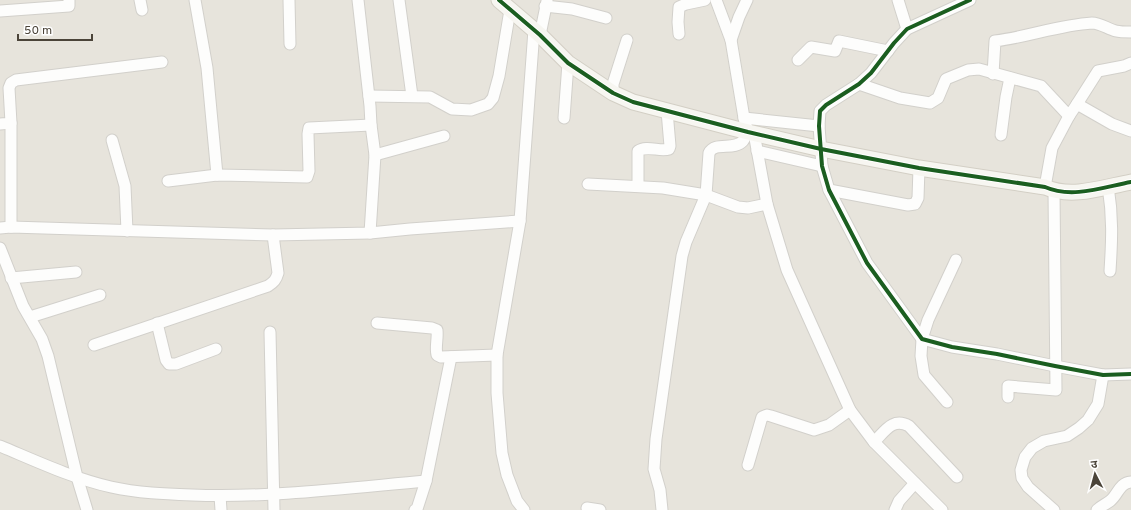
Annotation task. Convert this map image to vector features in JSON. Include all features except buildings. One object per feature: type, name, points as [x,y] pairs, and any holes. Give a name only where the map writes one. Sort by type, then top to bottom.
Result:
[{"type":"street","points":[[0,11],[70,6],[69,0]]},
{"type":"street","points":[[195,0],[207,68],[217,175]]},
{"type":"street","points":[[288,0],[290,44]]},
{"type":"street","points":[[358,0],[369,96],[370,126],[375,155],[370,233]]},
{"type":"street","points":[[399,0],[412,96]]},
{"type":"street","points":[[679,34],[679,7],[705,0]]},
{"type":"street","points":[[716,0],[731,40],[749,128],[757,150],[768,204],[787,270],[850,410],[874,442],[942,510]]},
{"type":"street","points":[[731,40],[747,0]]},
{"type":"street","points":[[898,0],[907,29]]},
{"type":"street","points":[[970,0],[953,4],[907,29],[871,73],[859,84],[826,105],[820,111],[818,118],[822,166],[829,190],[867,263],[922,339],[952,347],[997,354],[1055,366],[1103,374],[1131,374]]},
{"type":"street","points":[[524,510],[517,501],[507,475],[502,453],[497,393],[497,355],[520,221],[537,33],[546,3],[606,18]]},
{"type":"street","points":[[369,96],[430,97],[452,109],[471,110],[488,104],[493,98],[499,76],[505,5]]},
{"type":"street","points":[[505,5],[568,63],[613,93],[633,102],[667,111],[749,128],[821,149],[919,168],[1074,193],[1131,182]]},
{"type":"street","points":[[993,74],[995,41],[1014,39],[1044,31],[1094,23],[1116,31],[1131,32]]},
{"type":"street","points":[[613,93],[613,84],[627,40]]},
{"type":"street","points":[[798,60],[811,47],[835,51],[839,41],[888,51]]},
{"type":"street","points":[[162,62],[16,80],[11,83],[9,88],[5,124],[6,227],[273,235],[370,233],[520,221]]},
{"type":"street","points":[[564,118],[568,63]]},
{"type":"street","points":[[1008,397],[1008,386],[1056,390],[1050,189],[1052,148],[1069,116],[1098,71],[1124,66],[1131,63]]},
{"type":"street","points":[[859,84],[900,98],[930,103],[938,98],[946,79],[968,70],[979,69],[1040,86],[1069,116]]},
{"type":"street","points":[[1001,135],[1010,78]]},
{"type":"street","points":[[1077,104],[1112,124],[1131,131]]},
{"type":"street","points":[[638,186],[638,151],[643,149],[669,149],[667,111]]},
{"type":"street","points":[[168,181],[217,175],[307,177],[309,171],[309,128],[370,126]]},
{"type":"street","points":[[749,128],[819,126]]},
{"type":"street","points":[[662,510],[660,490],[654,469],[656,439],[682,256],[686,242],[706,195],[709,153],[711,149],[716,147],[738,145],[743,141],[749,128]]},
{"type":"street","points":[[375,155],[444,136]]},
{"type":"street","points":[[112,140],[125,186],[127,231]]},
{"type":"street","points":[[757,150],[822,166]]},
{"type":"street","points":[[829,190],[908,205],[915,204],[918,198],[919,168]]},
{"type":"street","points":[[588,184],[663,188],[706,195],[738,207],[748,208],[768,204]]},
{"type":"street","points":[[1108,186],[1112,210],[1110,271]]},
{"type":"street","points":[[94,345],[274,283],[277,280],[278,273],[273,235]]},
{"type":"street","points":[[0,248],[23,306],[42,339],[48,356],[77,477],[87,510]]},
{"type":"street","points":[[947,402],[924,375],[921,356],[922,339],[928,320],[956,260]]},
{"type":"street","points":[[11,278],[76,272]]},
{"type":"street","points":[[30,317],[100,296]]},
{"type":"street","points":[[157,323],[166,360],[169,364],[176,364],[216,349]]},
{"type":"street","points":[[377,324],[432,328],[437,330],[438,336],[436,350],[437,355],[441,357],[497,355]]},
{"type":"street","points":[[270,332],[274,510]]},
{"type":"street","points":[[415,510],[417,509],[426,481],[451,357]]},
{"type":"street","points":[[1054,510],[1028,487],[1022,478],[1021,470],[1025,457],[1032,448],[1044,441],[1067,436],[1088,420],[1098,404],[1103,374]]},
{"type":"street","points":[[748,465],[762,417],[767,415],[771,416],[814,430],[829,425],[850,410]]},
{"type":"street","points":[[874,442],[891,426],[898,422],[903,423],[909,426],[957,477]]},
{"type":"street","points":[[0,446],[77,477],[110,487],[137,492],[220,496],[274,494],[426,481]]},
{"type":"street","points":[[1097,510],[1112,500],[1118,489],[1126,483],[1131,482]]},
{"type":"street","points":[[895,510],[899,501],[915,483]]},
{"type":"street","points":[[220,496],[221,510]]},
{"type":"street","points":[[587,508],[600,510]]},
{"type":"street","points":[[667,510],[672,510]]},
{"type":"shaded area","points":[[0,0],[1131,0],[1131,510],[0,510]]},
{"type":"cycle path","points":[[499,0],[540,35],[568,63],[613,93],[633,102],[748,132],[821,149],[919,168],[1045,187],[1066,192],[1088,191],[1131,182]]},
{"type":"cycle path","points":[[970,0],[907,29],[871,73],[859,84],[826,105],[820,111],[819,126],[822,166],[829,190],[867,263],[922,339],[952,347],[997,354],[1103,375],[1131,374]]}]
